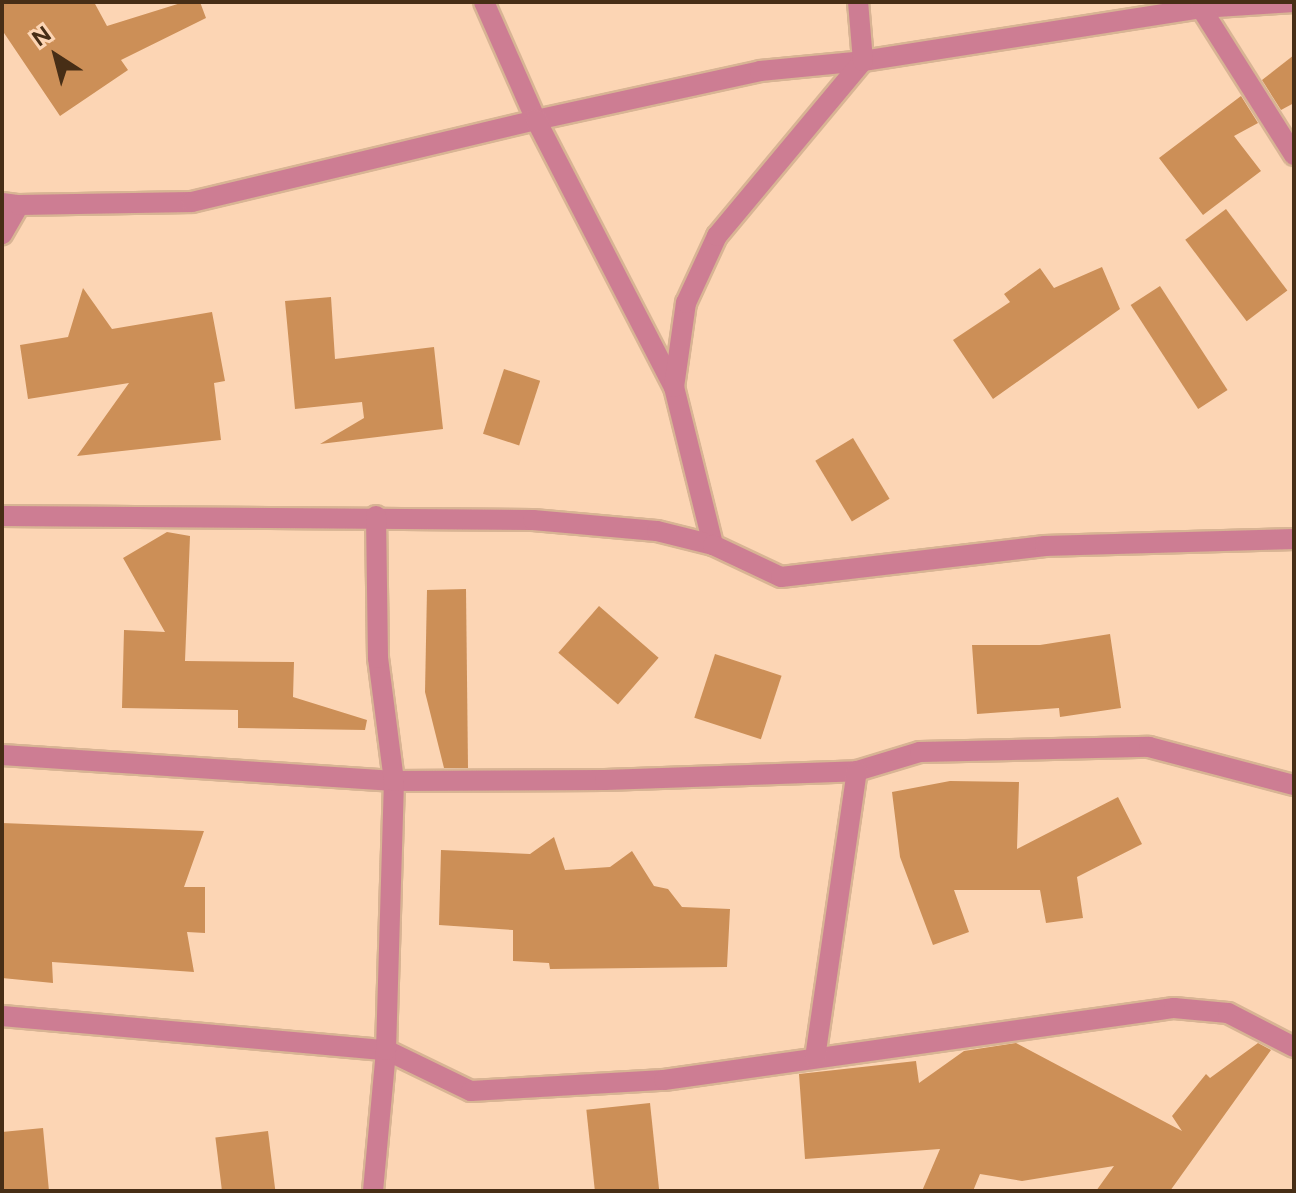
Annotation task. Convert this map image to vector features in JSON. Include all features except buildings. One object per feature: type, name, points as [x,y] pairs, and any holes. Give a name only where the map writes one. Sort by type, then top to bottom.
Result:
[{"type":"street","points":[[484,2],[536,120],[674,387],[713,545]]},
{"type":"street","points":[[674,387],[686,303],[717,236],[863,61],[858,2]]},
{"type":"street","points":[[2,234],[11,204],[192,202],[536,120],[760,71],[863,61],[1201,8],[1294,2]]},
{"type":"street","points":[[1201,8],[1294,155]]},
{"type":"street","points":[[2,516],[376,516],[533,520],[657,531],[713,545],[781,577],[1061,545],[1294,539]]},
{"type":"street","points":[[373,1191],[386,1050],[394,781],[378,658],[376,516]]},
{"type":"street","points":[[2,755],[394,781],[857,771],[920,752],[1149,747],[1294,785]]},
{"type":"street","points":[[815,1058],[857,771]]},
{"type":"street","points":[[2,1016],[386,1050],[471,1091],[664,1080],[1174,1008],[1228,1013],[1294,1047]]}]
